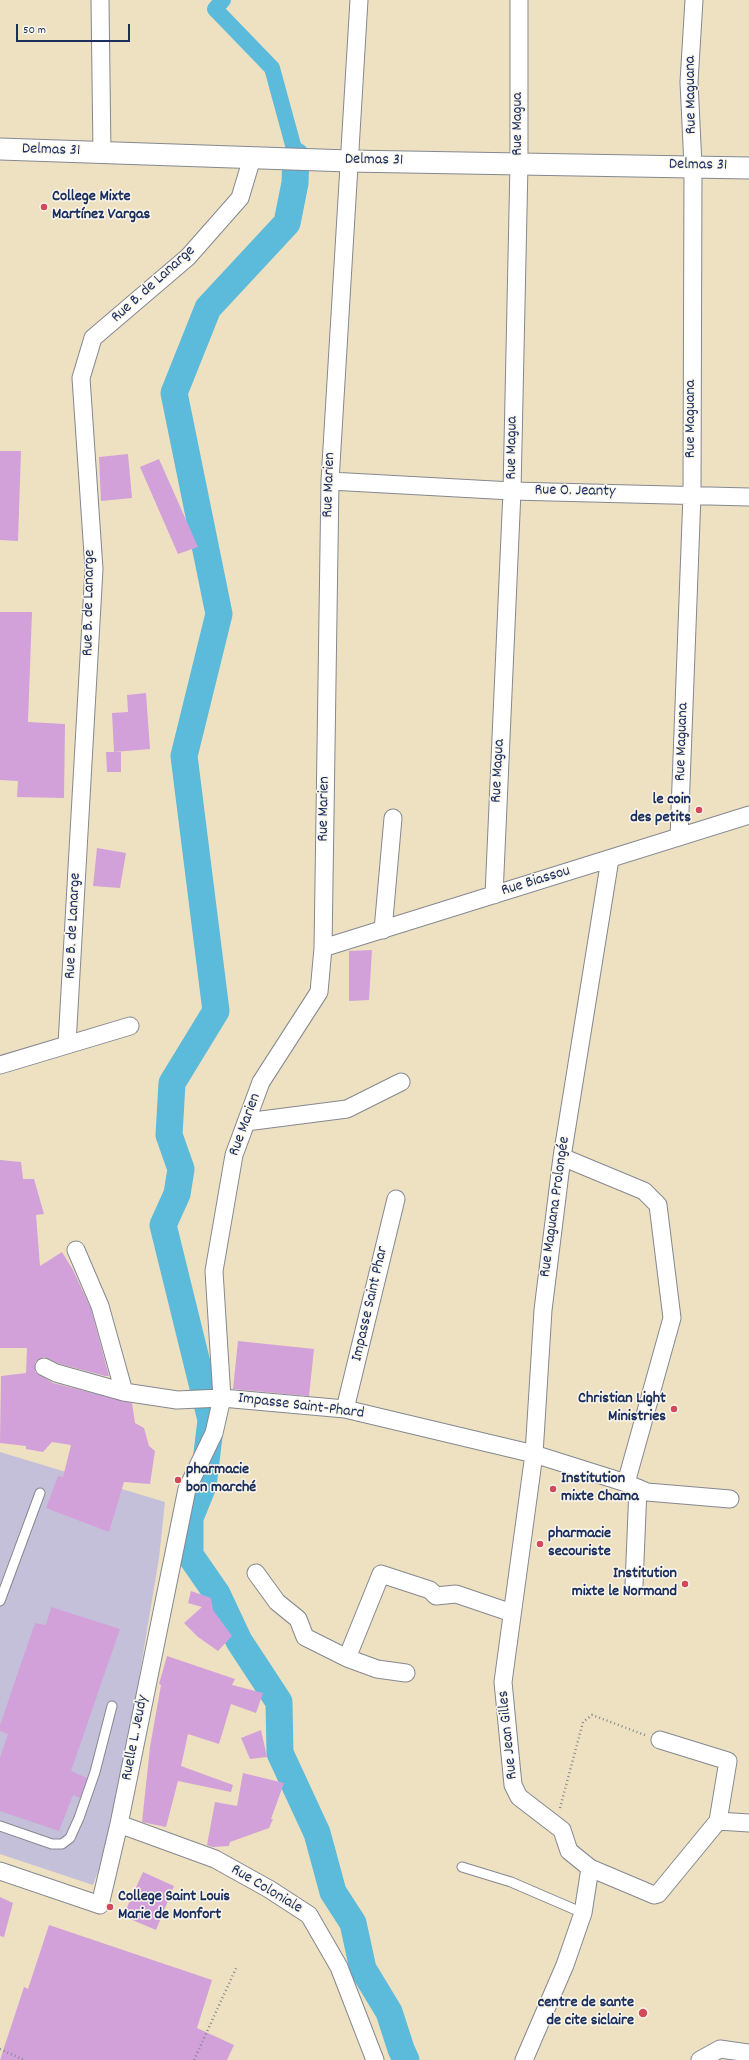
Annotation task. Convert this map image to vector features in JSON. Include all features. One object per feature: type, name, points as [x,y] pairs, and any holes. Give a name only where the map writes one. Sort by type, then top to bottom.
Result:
[{"type":"street","points":[[100,0],[102,153]]},
{"type":"street","name":"Rue Marien","points":[[214,1433],[222,1398],[214,1271],[234,1155],[261,1082],[319,992],[323,948],[330,481],[359,0]]},
{"type":"street","name":"Rue Magua","points":[[494,895],[512,491],[519,164],[519,0]]},
{"type":"street","name":"Rue Maguana","points":[[679,837],[692,495],[693,166],[689,82],[694,0]]},
{"type":"street","name":"Delmas 31","points":[[0,149],[283,159],[749,168]]},
{"type":"street","name":"Rue B. de Lanarge","points":[[67,1044],[94,569],[81,378],[93,338],[188,257],[240,198],[252,158]]},
{"type":"street","name":"Rue O. Jeanty","points":[[330,481],[512,491],[749,497]]},
{"type":"street","name":"Rue Biassou","points":[[323,948],[749,815]]},
{"type":"street","points":[[383,930],[393,818]]},
{"type":"street","name":"Rue Maguana Prolongée","points":[[520,1556],[534,1454],[542,1310],[562,1157],[610,859]]},
{"type":"street","points":[[0,1065],[51,1051],[67,1044],[130,1026]]},
{"type":"street","points":[[246,1122],[347,1109],[401,1082]]},
{"type":"street","points":[[562,1157],[644,1191],[658,1205],[672,1318],[632,1485],[634,1585]]},
{"type":"street","name":"Impasse Saint Phar","points":[[345,1410],[396,1198]]},
{"type":"street","points":[[76,1250],[100,1306],[124,1392]]},
{"type":"street","name":"Impasse Saint-Phard","points":[[44,1367],[56,1373],[124,1392],[177,1400],[222,1398],[345,1410],[534,1454],[632,1485],[647,1492],[730,1499]]},
{"type":"street","name":"Ruelle L. Jeudy","points":[[0,1871],[100,1905],[119,1824],[187,1489],[214,1433]]},
{"type":"street","name":"Rue Jean Gilles","points":[[520,1556],[503,1682],[513,1785],[519,1797],[562,1830],[569,1851],[590,1868],[654,1895],[658,1894],[718,1822]]},
{"type":"street","points":[[256,1573],[277,1602],[298,1619],[304,1637],[347,1658],[377,1669],[406,1673]]},
{"type":"street","points":[[347,1658],[381,1574],[430,1590],[436,1596],[456,1594],[512,1612]]},
{"type":"street","points":[[660,1740],[728,1761],[718,1822],[749,1824]]},
{"type":"street","name":"Rue Coloniale","points":[[119,1824],[215,1860],[269,1889],[309,1916],[339,1967],[375,2060]]},
{"type":"street","points":[[529,2059],[583,1913],[590,1868]]},
{"type":"street","points":[[700,2060],[720,2050],[749,2053]]},
{"type":"lane","points":[[0,1601],[40,1493]]},
{"type":"lane","points":[[0,1826],[52,1844],[62,1844],[70,1838],[80,1818],[95,1772],[112,1706]]},
{"type":"lane","points":[[462,1867],[511,1882],[583,1913]]},
{"type":"path","points":[[555,1826],[583,1722],[592,1715],[660,1740]]},
{"type":"path","points":[[194,2060],[237,1966]]},
{"type":"path","points":[[0,2049],[24,2060]]},
{"type":"shaded area","points":[[0,1452],[165,1502],[159,1558],[114,1828],[93,1885],[0,1854]]},
{"type":"building","points":[[0,451],[21,451],[18,541],[0,540]]},
{"type":"building","points":[[128,454],[132,498],[101,501],[99,457]]},
{"type":"building","points":[[159,459],[198,547],[178,554],[140,467]]},
{"type":"building","points":[[0,612],[32,612],[28,722],[65,724],[64,798],[17,797],[18,781],[0,780]]},
{"type":"building","points":[[146,693],[150,749],[114,752],[112,713],[128,712],[127,695]]},
{"type":"building","points":[[106,752],[121,752],[121,772],[107,772]]},
{"type":"building","points":[[97,848],[126,853],[120,888],[93,886]]},
{"type":"building","points":[[372,950],[369,1000],[349,1001],[349,951]]},
{"type":"building","points":[[0,1160],[21,1162],[23,1179],[34,1179],[44,1214],[36,1215],[40,1266],[62,1252],[73,1270],[91,1309],[109,1376],[60,1364],[44,1357],[35,1362],[35,1372],[53,1383],[132,1403],[135,1423],[144,1428],[149,1446],[155,1451],[150,1484],[124,1482],[109,1532],[46,1508],[58,1476],[63,1477],[71,1445],[52,1442],[43,1452],[26,1449],[26,1446],[0,1443],[1,1376],[26,1373],[27,1348],[0,1348]]},
{"type":"building","points":[[238,1341],[314,1349],[309,1396],[233,1389]]},
{"type":"building","points":[[191,1591],[211,1598],[213,1610],[232,1636],[218,1651],[198,1637],[184,1623],[202,1607],[188,1603]]},
{"type":"building","points":[[51,1607],[120,1629],[71,1771],[87,1778],[80,1798],[73,1795],[59,1831],[0,1811],[0,1758],[8,1734],[0,1731],[0,1725],[35,1623],[46,1625]]},
{"type":"building","points":[[167,1656],[235,1679],[232,1685],[263,1693],[256,1713],[231,1704],[219,1744],[188,1734],[181,1766],[233,1785],[231,1792],[178,1781],[166,1827],[142,1822],[150,1747],[161,1685],[159,1684]]},
{"type":"building","points":[[261,1730],[267,1757],[250,1759],[241,1738]]},
{"type":"building","points":[[243,1773],[284,1783],[269,1828],[230,1842],[229,1846],[212,1847],[207,1845],[215,1802],[237,1806]]},
{"type":"building","points":[[143,1872],[174,1886],[156,1930],[123,1916]]},
{"type":"building","points":[[0,1897],[13,1903],[4,1937],[0,1936]]},
{"type":"building","points":[[49,1925],[212,1980],[197,2028],[234,2045],[227,2060],[0,2060],[24,1987],[28,1989]]},
{"type":"waterway","points":[[223,0],[215,9],[272,68],[296,156]]},
{"type":"waterway","points":[[296,156],[295,183],[287,223],[208,308],[174,393],[219,614],[184,756],[216,1011],[172,1083],[169,1135],[181,1169],[177,1194],[163,1225],[211,1420],[203,1486],[190,1518],[190,1555],[217,1594],[239,1641],[279,1702],[280,1753],[317,1833],[333,1892],[353,1923],[363,1969],[389,2012],[406,2060]]},
{"type":"place","name":"College Mixte Martínez Vargas","points":[[44,207]]},
{"type":"place","name":"le coin des petits","points":[[699,810]]},
{"type":"place","name":"Christian Light Ministries","points":[[674,1409]]},
{"type":"place","name":"pharmacie bon marché","points":[[178,1480]]},
{"type":"place","name":"Institution mixte Chama","points":[[553,1489]]},
{"type":"place","name":"pharmacie secouriste","points":[[540,1544]]},
{"type":"place","name":"Institution mixte le Normand","points":[[685,1584]]},
{"type":"place","name":"College Saint Louis Marie de Monfort","points":[[110,1907]]},
{"type":"place","name":"centre de sante de cite siclaire","points":[[643,2013]]}]
